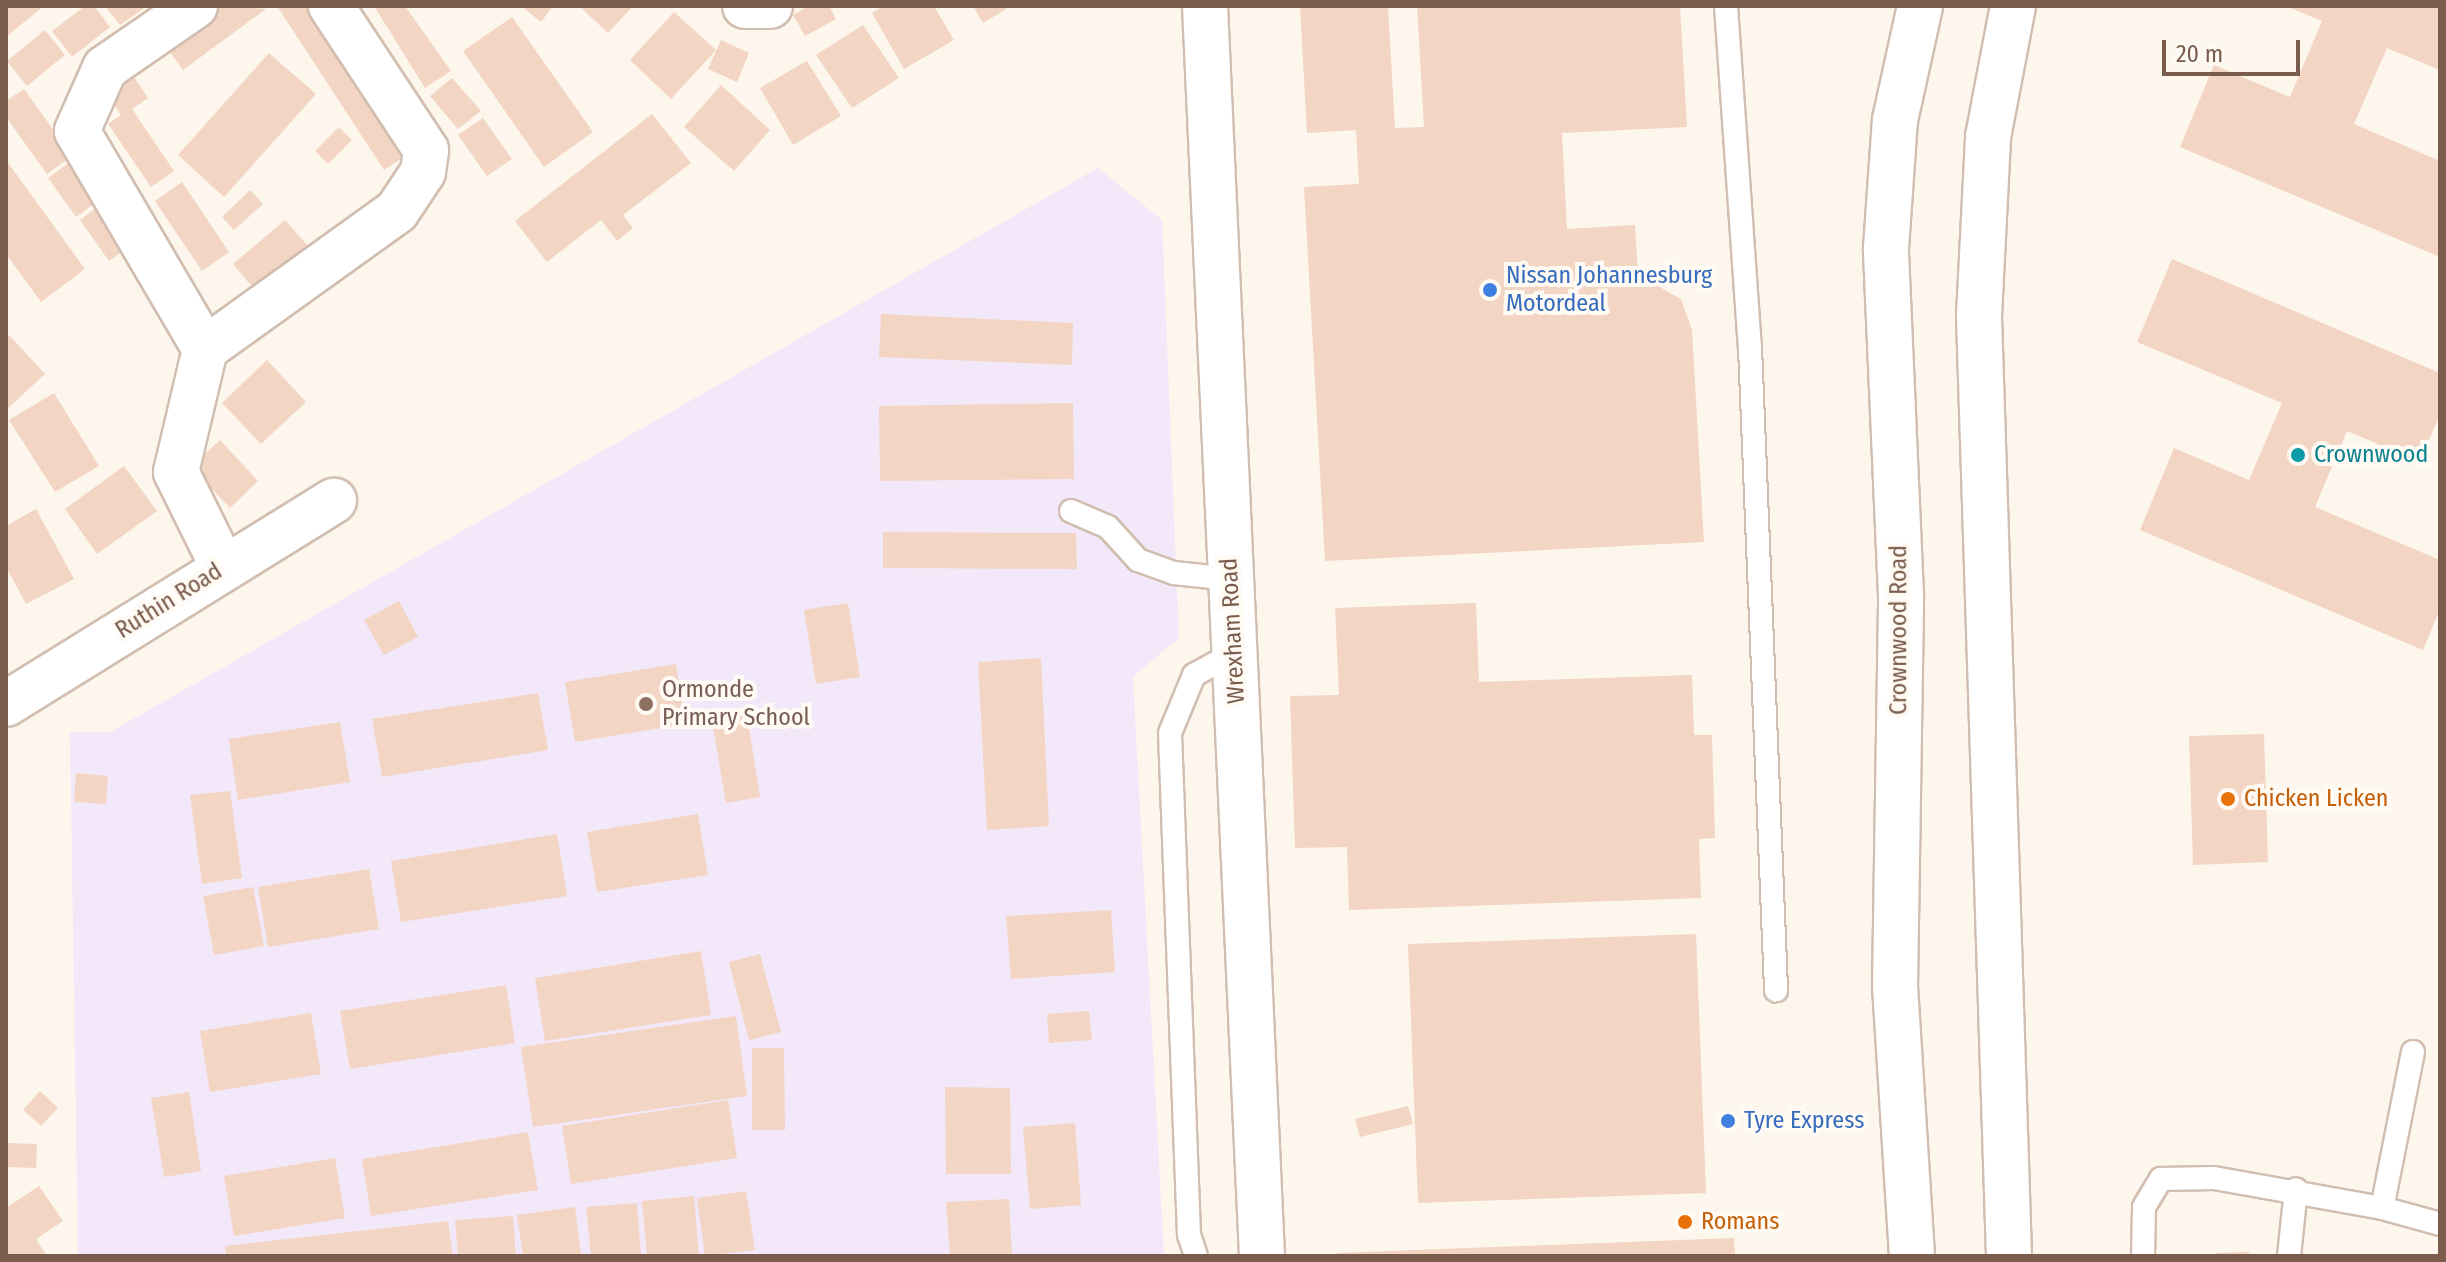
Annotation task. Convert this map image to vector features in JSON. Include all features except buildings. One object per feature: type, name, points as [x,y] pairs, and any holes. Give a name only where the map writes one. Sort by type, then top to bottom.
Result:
[{"type":"street","points":[[195,6],[105,68],[77,131],[205,349]]},
{"type":"street","points":[[223,567],[176,472],[205,349],[397,211],[423,172],[426,150],[331,6]]},
{"type":"street","points":[[745,6],[770,6]]},
{"type":"street","name":"Wrexham Road","points":[[1205,6],[1262,1256]]},
{"type":"street","name":"Crownwood Road","points":[[1912,1256],[1895,986],[1901,596],[1886,248],[1895,120],[1920,6]]},
{"type":"street","points":[[2009,1256],[1979,316],[1988,137],[2013,6]]},
{"type":"street","name":"Ruthin Road","points":[[6,704],[334,501]]},
{"type":"lane","points":[[1726,6],[1750,347],[1776,990]]},
{"type":"lane","points":[[1071,511],[1108,527],[1138,560],[1174,573],[1231,579]]},
{"type":"lane","points":[[1196,1256],[1189,1235],[1170,733],[1194,675],[1234,653]]},
{"type":"lane","points":[[2382,1208],[2413,1052]]},
{"type":"lane","points":[[2143,1256],[2144,1207],[2161,1179],[2296,1189],[2440,1224]]},
{"type":"lane","points":[[2289,1256],[2296,1189]]},
{"type":"shaded area","name":"Ormonde Primary School","points":[[1098,168],[1162,220],[1179,638],[1133,677],[1164,1256],[78,1256],[70,732],[110,732]]},
{"type":"place","name":"Nissan Johannesburg Motordeal","points":[[1490,290]]},
{"type":"place","name":"Crownwood","points":[[2298,455]]},
{"type":"place","name":"Ormonde Primary School","points":[[646,704]]},
{"type":"place","name":"Chicken Licken","points":[[2228,799]]},
{"type":"place","name":"Tyre Express","points":[[1728,1121]]},
{"type":"place","name":"Romans","points":[[1685,1222]]}]
